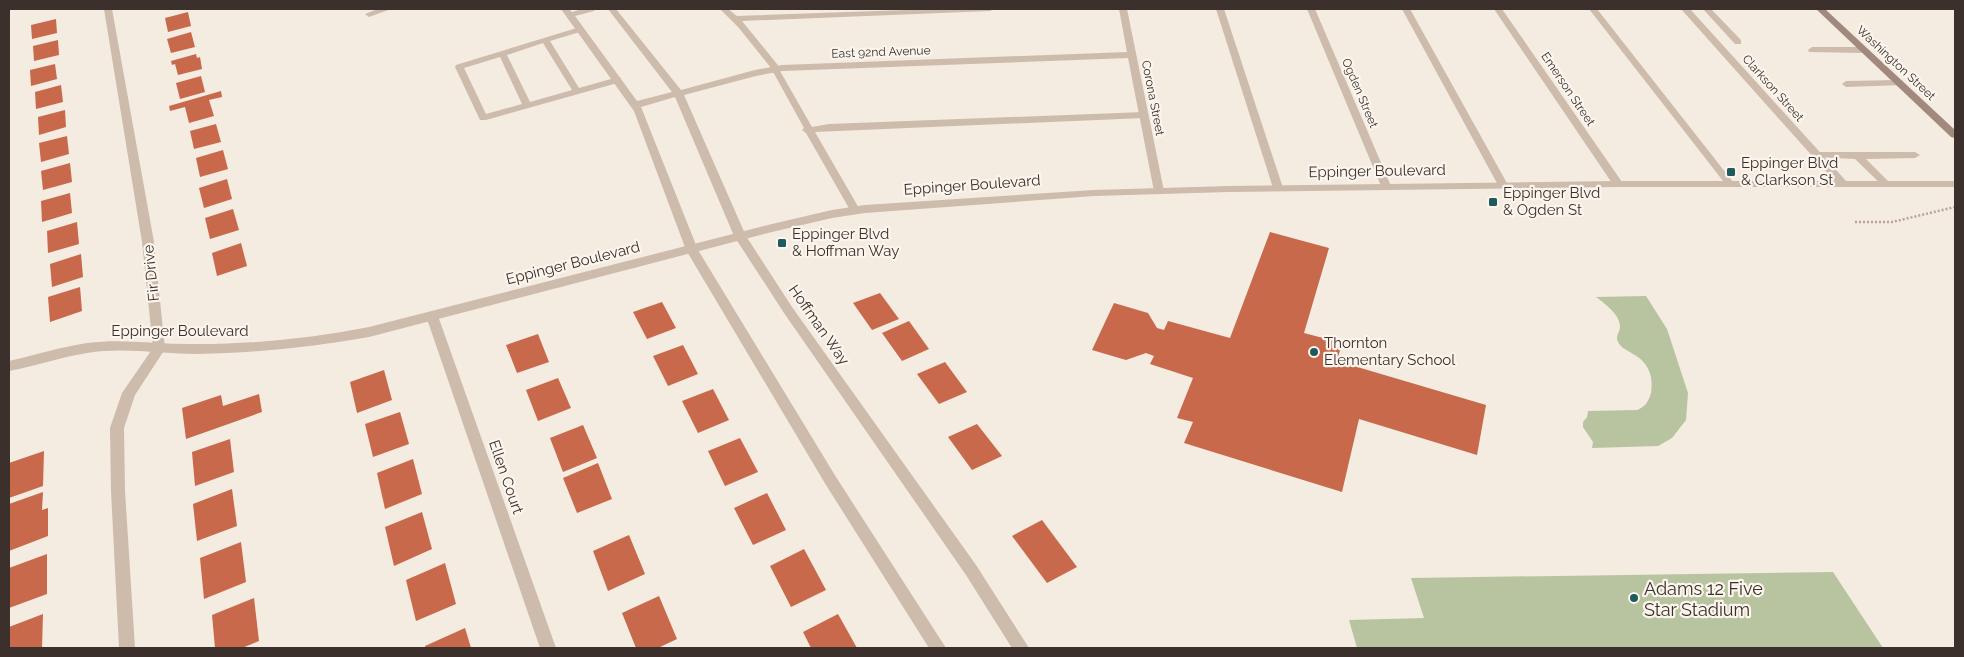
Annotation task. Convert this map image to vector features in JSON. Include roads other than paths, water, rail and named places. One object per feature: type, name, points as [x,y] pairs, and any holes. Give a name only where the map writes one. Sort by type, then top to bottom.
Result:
[{"type":"main road","name":"Washington Street","points":[[1820,9],[1955,135]]},
{"type":"street","name":"Fir Drive","points":[[108,9],[148,242],[159,348]]},
{"type":"street","points":[[369,14],[387,9]]},
{"type":"street","points":[[567,12],[591,9]]},
{"type":"street","name":"Hoffman Way","points":[[612,9],[679,94],[740,236],[788,310],[971,570],[1021,648]]},
{"type":"street","name":"Corona Street","points":[[1123,9],[1159,191]]},
{"type":"street","name":"Ogden Street","points":[[1311,9],[1386,186]]},
{"type":"street","name":"Emerson Street","points":[[1498,9],[1618,184]]},
{"type":"street","name":"Clarkson Street","points":[[1685,9],[1843,184]]},
{"type":"street","points":[[567,12],[635,105],[692,250],[831,481],[938,648]]},
{"type":"street","name":"East 92nd Avenue","points":[[635,105],[776,69],[1132,55]]},
{"type":"street","name":"Eppinger Boulevard","points":[[9,366],[87,348],[117,346],[262,348],[320,341],[369,332],[692,250],[740,236],[855,210],[1094,193],[1278,188],[1618,184],[1955,184]]},
{"type":"street","name":"Ellen Court","points":[[432,316],[548,648]]},
{"type":"street","points":[[128,648],[118,491],[117,428],[129,393],[159,348]]},
{"type":"lane","points":[[724,9],[776,69],[807,130],[855,210]]},
{"type":"lane","points":[[734,19],[990,9]]},
{"type":"lane","points":[[1220,9],[1278,188]]},
{"type":"lane","points":[[1406,9],[1503,185]]},
{"type":"lane","points":[[1593,9],[1730,184]]},
{"type":"lane","points":[[1707,9],[1738,42]]},
{"type":"lane","points":[[580,29],[459,66],[483,118],[618,80]]},
{"type":"lane","points":[[545,40],[577,92]]},
{"type":"lane","points":[[1812,50],[1864,50]]},
{"type":"lane","points":[[502,53],[527,106]]},
{"type":"lane","points":[[1846,84],[1900,84]]},
{"type":"lane","points":[[807,130],[829,127],[1144,115]]},
{"type":"lane","points":[[1817,155],[1916,155]]},
{"type":"lane","points":[[1858,156],[1886,184]]},
{"type":"place","name":"Eppinger Blvd & Clarkson St","points":[[1731,172]]},
{"type":"place","name":"Eppinger Blvd & Ogden St","points":[[1493,202]]},
{"type":"place","name":"Eppinger Blvd & Hoffman Way","points":[[782,243]]},
{"type":"place","name":"Thornton Elementary School","points":[[1314,352]]},
{"type":"place","name":"Adams 12 Five Star Stadium","points":[[1634,598]]}]
